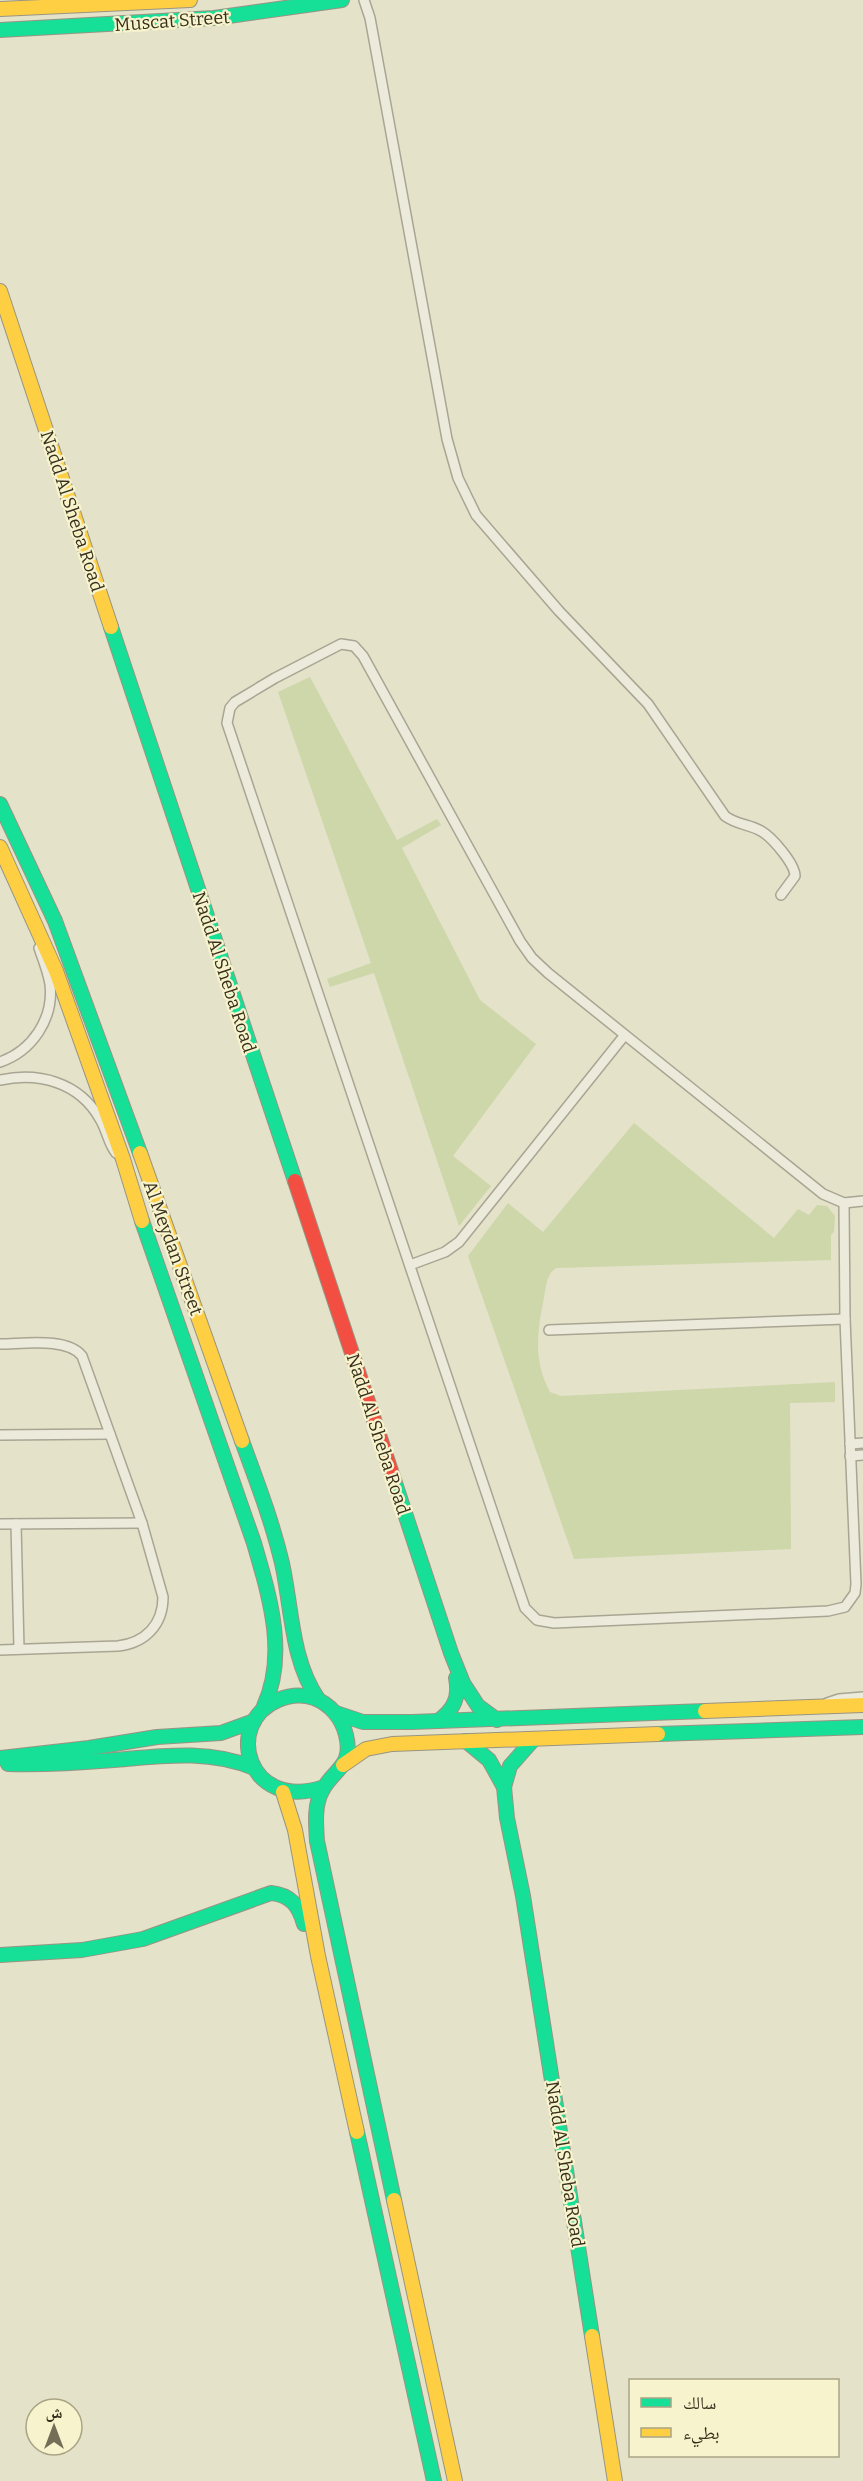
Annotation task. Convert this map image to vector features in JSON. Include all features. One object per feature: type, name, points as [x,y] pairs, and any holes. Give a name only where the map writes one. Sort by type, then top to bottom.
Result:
[{"type":"street","name":"Muscat Street","points":[[0,9],[190,0]]},
{"type":"street","name":"Muscat Street","points":[[0,30],[216,19],[342,0]]},
{"type":"street","points":[[364,0],[370,18],[447,439],[466,497],[484,525],[559,611],[648,704],[725,816],[736,823],[763,832],[792,864],[795,872],[794,880],[781,895]]},
{"type":"street","name":"Nadd Al Sheba Road","points":[[0,291],[451,1653],[475,1705],[497,1719]]},
{"type":"street","points":[[844,1203],[845,1319],[856,1584],[855,1593],[845,1607],[828,1611],[566,1622],[537,1620],[525,1608],[522,1600],[229,730],[227,715],[235,702],[334,646],[348,644],[360,650],[525,950],[540,966],[624,1036],[823,1194],[844,1203],[863,1201]]},
{"type":"street","name":"Al Meydan Street","points":[[0,804],[55,921],[272,1525],[288,1590],[300,1668],[310,1690],[318,1699]]},
{"type":"street","name":"Al Meydan Street","points":[[0,847],[56,971],[123,1159],[143,1226],[246,1518],[261,1568],[277,1668],[272,1691],[258,1716]]},
{"type":"street","points":[[0,1062],[21,1052],[33,1040],[43,1025],[49,1009],[50,983],[33,919]]},
{"type":"street","points":[[410,1265],[445,1252],[459,1242],[624,1036]]},
{"type":"street","points":[[0,1080],[37,1077],[57,1082],[74,1091],[96,1112],[111,1144],[123,1159]]},
{"type":"street","points":[[549,1330],[845,1319]]},
{"type":"street","points":[[0,1344],[66,1345],[78,1351],[85,1362],[142,1523],[164,1597],[161,1615],[151,1631],[127,1645],[0,1650]]},
{"type":"street","points":[[0,1435],[110,1434]]},
{"type":"street","points":[[850,1444],[863,1443]]},
{"type":"street","points":[[850,1456],[863,1455]]},
{"type":"street","points":[[0,1524],[142,1523]]},
{"type":"street","points":[[16,1524],[19,1649]]},
{"type":"street","name":"Nadd Al Sheba Road","points":[[438,1722],[453,1709],[458,1693],[451,1653]]},
{"type":"street","points":[[0,1758],[89,1748],[157,1737],[221,1733],[258,1716],[273,1702],[288,1696],[303,1695],[318,1699],[336,1712],[363,1722],[438,1722],[863,1705]]},
{"type":"street","points":[[819,1706],[839,1699],[863,1697]]},
{"type":"street","points":[[0,1763],[47,1764],[209,1755],[240,1761],[254,1768],[271,1786],[283,1792],[304,1794],[324,1787],[337,1775],[343,1765],[347,1751],[347,1737],[336,1712]]},
{"type":"street","points":[[254,1768],[248,1744],[258,1716]]},
{"type":"street","points":[[343,1765],[366,1749],[383,1744],[863,1727]]},
{"type":"street","points":[[504,1787],[510,1766],[532,1740]]},
{"type":"street","points":[[466,1741],[489,1760],[504,1787]]},
{"type":"street","points":[[324,1787],[316,1812],[316,1824],[327,1892],[455,2481]]},
{"type":"street","name":"Nadd Al Sheba Road","points":[[504,1787],[615,2481]]},
{"type":"street","points":[[283,1792],[295,1830],[318,1956],[434,2481]]},
{"type":"street","points":[[0,1955],[75,1951],[134,1941],[191,1923],[256,1897],[278,1893],[285,1894],[296,1903],[309,1940],[318,1956]]},
{"type":"green space","points":[[310,677],[397,840],[437,819],[441,825],[402,848],[480,1000],[536,1044],[453,1156],[491,1186],[459,1226],[374,973],[330,987],[327,979],[371,963],[278,692]]},
{"type":"green space","points":[[634,1123],[774,1238],[798,1209],[809,1215],[817,1205],[827,1206],[835,1216],[834,1232],[831,1235],[831,1260],[556,1268],[550,1274],[547,1282],[538,1334],[539,1357],[545,1380],[550,1392],[561,1396],[835,1382],[835,1402],[790,1403],[791,1549],[574,1559],[468,1256],[508,1203],[543,1232]]},
{"type":"traffic: fast","points":[[0,30],[214,18],[342,0]]},
{"type":"traffic: fast","points":[[111,627],[295,1181]]},
{"type":"traffic: fast","points":[[0,804],[55,921],[140,1153]]},
{"type":"traffic: fast","points":[[142,1221],[254,1543],[265,1583],[274,1624],[275,1666],[264,1706]]},
{"type":"traffic: fast","points":[[242,1441],[278,1547],[302,1668],[318,1699]]},
{"type":"traffic: fast","points":[[394,1480],[463,1683],[478,1706],[497,1720]]},
{"type":"traffic: fast","points":[[438,1721],[452,1708],[457,1691],[456,1678]]},
{"type":"traffic: fast","points":[[324,1787],[298,1792],[277,1788],[261,1777],[252,1762],[248,1744],[251,1727],[261,1711],[278,1700],[292,1696],[310,1697],[330,1708],[338,1717],[346,1735],[348,1746],[345,1761],[319,1797],[316,1815],[317,1841],[394,2200]]},
{"type":"traffic: fast","points":[[336,1713],[363,1722],[412,1722],[705,1711]]},
{"type":"traffic: fast","points":[[0,1758],[89,1748],[157,1737],[221,1733],[254,1721]]},
{"type":"traffic: fast","points":[[658,1734],[863,1727]]},
{"type":"traffic: fast","points":[[504,1787],[510,1766],[533,1740]]},
{"type":"traffic: fast","points":[[466,1741],[489,1760],[504,1787],[507,1818],[523,1896],[592,2336]]},
{"type":"traffic: fast","points":[[8,1764],[61,1764],[185,1755],[220,1758],[254,1768]]},
{"type":"traffic: fast","points":[[0,1955],[82,1950],[143,1939],[271,1893],[284,1896],[293,1902],[304,1924]]},
{"type":"traffic: fast","points":[[357,2132],[434,2481]]},
{"type":"traffic: slow","points":[[0,9],[190,0]]},
{"type":"traffic: slow","points":[[0,291],[111,627]]},
{"type":"traffic: slow","points":[[0,847],[56,971],[123,1159],[142,1221]]},
{"type":"traffic: slow","points":[[140,1153],[242,1441]]},
{"type":"traffic: slow","points":[[705,1711],[863,1705]]},
{"type":"traffic: slow","points":[[343,1765],[366,1749],[392,1744],[658,1734]]},
{"type":"traffic: slow","points":[[283,1792],[295,1830],[318,1956],[357,2132]]},
{"type":"traffic: slow","points":[[394,2200],[455,2481]]},
{"type":"traffic: slow","points":[[592,2336],[615,2481]]},
{"type":"traffic: jam","points":[[295,1181],[394,1480]]}]
